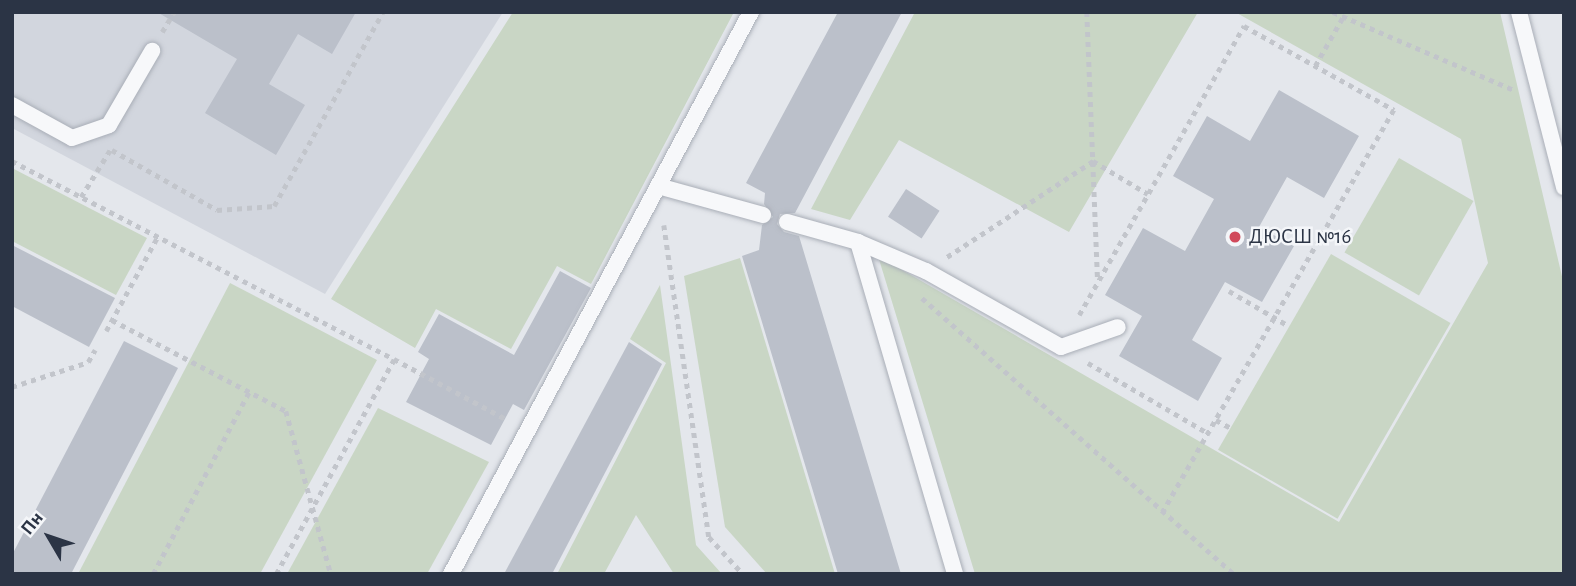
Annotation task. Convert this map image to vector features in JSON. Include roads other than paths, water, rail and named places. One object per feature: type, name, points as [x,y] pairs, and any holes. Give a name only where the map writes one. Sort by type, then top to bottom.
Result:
[{"type":"lane","points":[[451,574],[751,12]]},
{"type":"lane","points":[[1519,12],[1564,187]]},
{"type":"lane","points":[[12,105],[72,138],[109,125],[152,51]]},
{"type":"lane","points":[[658,186],[763,215]]},
{"type":"lane","points":[[787,222],[858,242],[926,271],[1061,347],[1118,327]]},
{"type":"lane","points":[[858,242],[955,574]]},
{"type":"place","name":"ДЮСШ №16","points":[[1235,237]]}]
